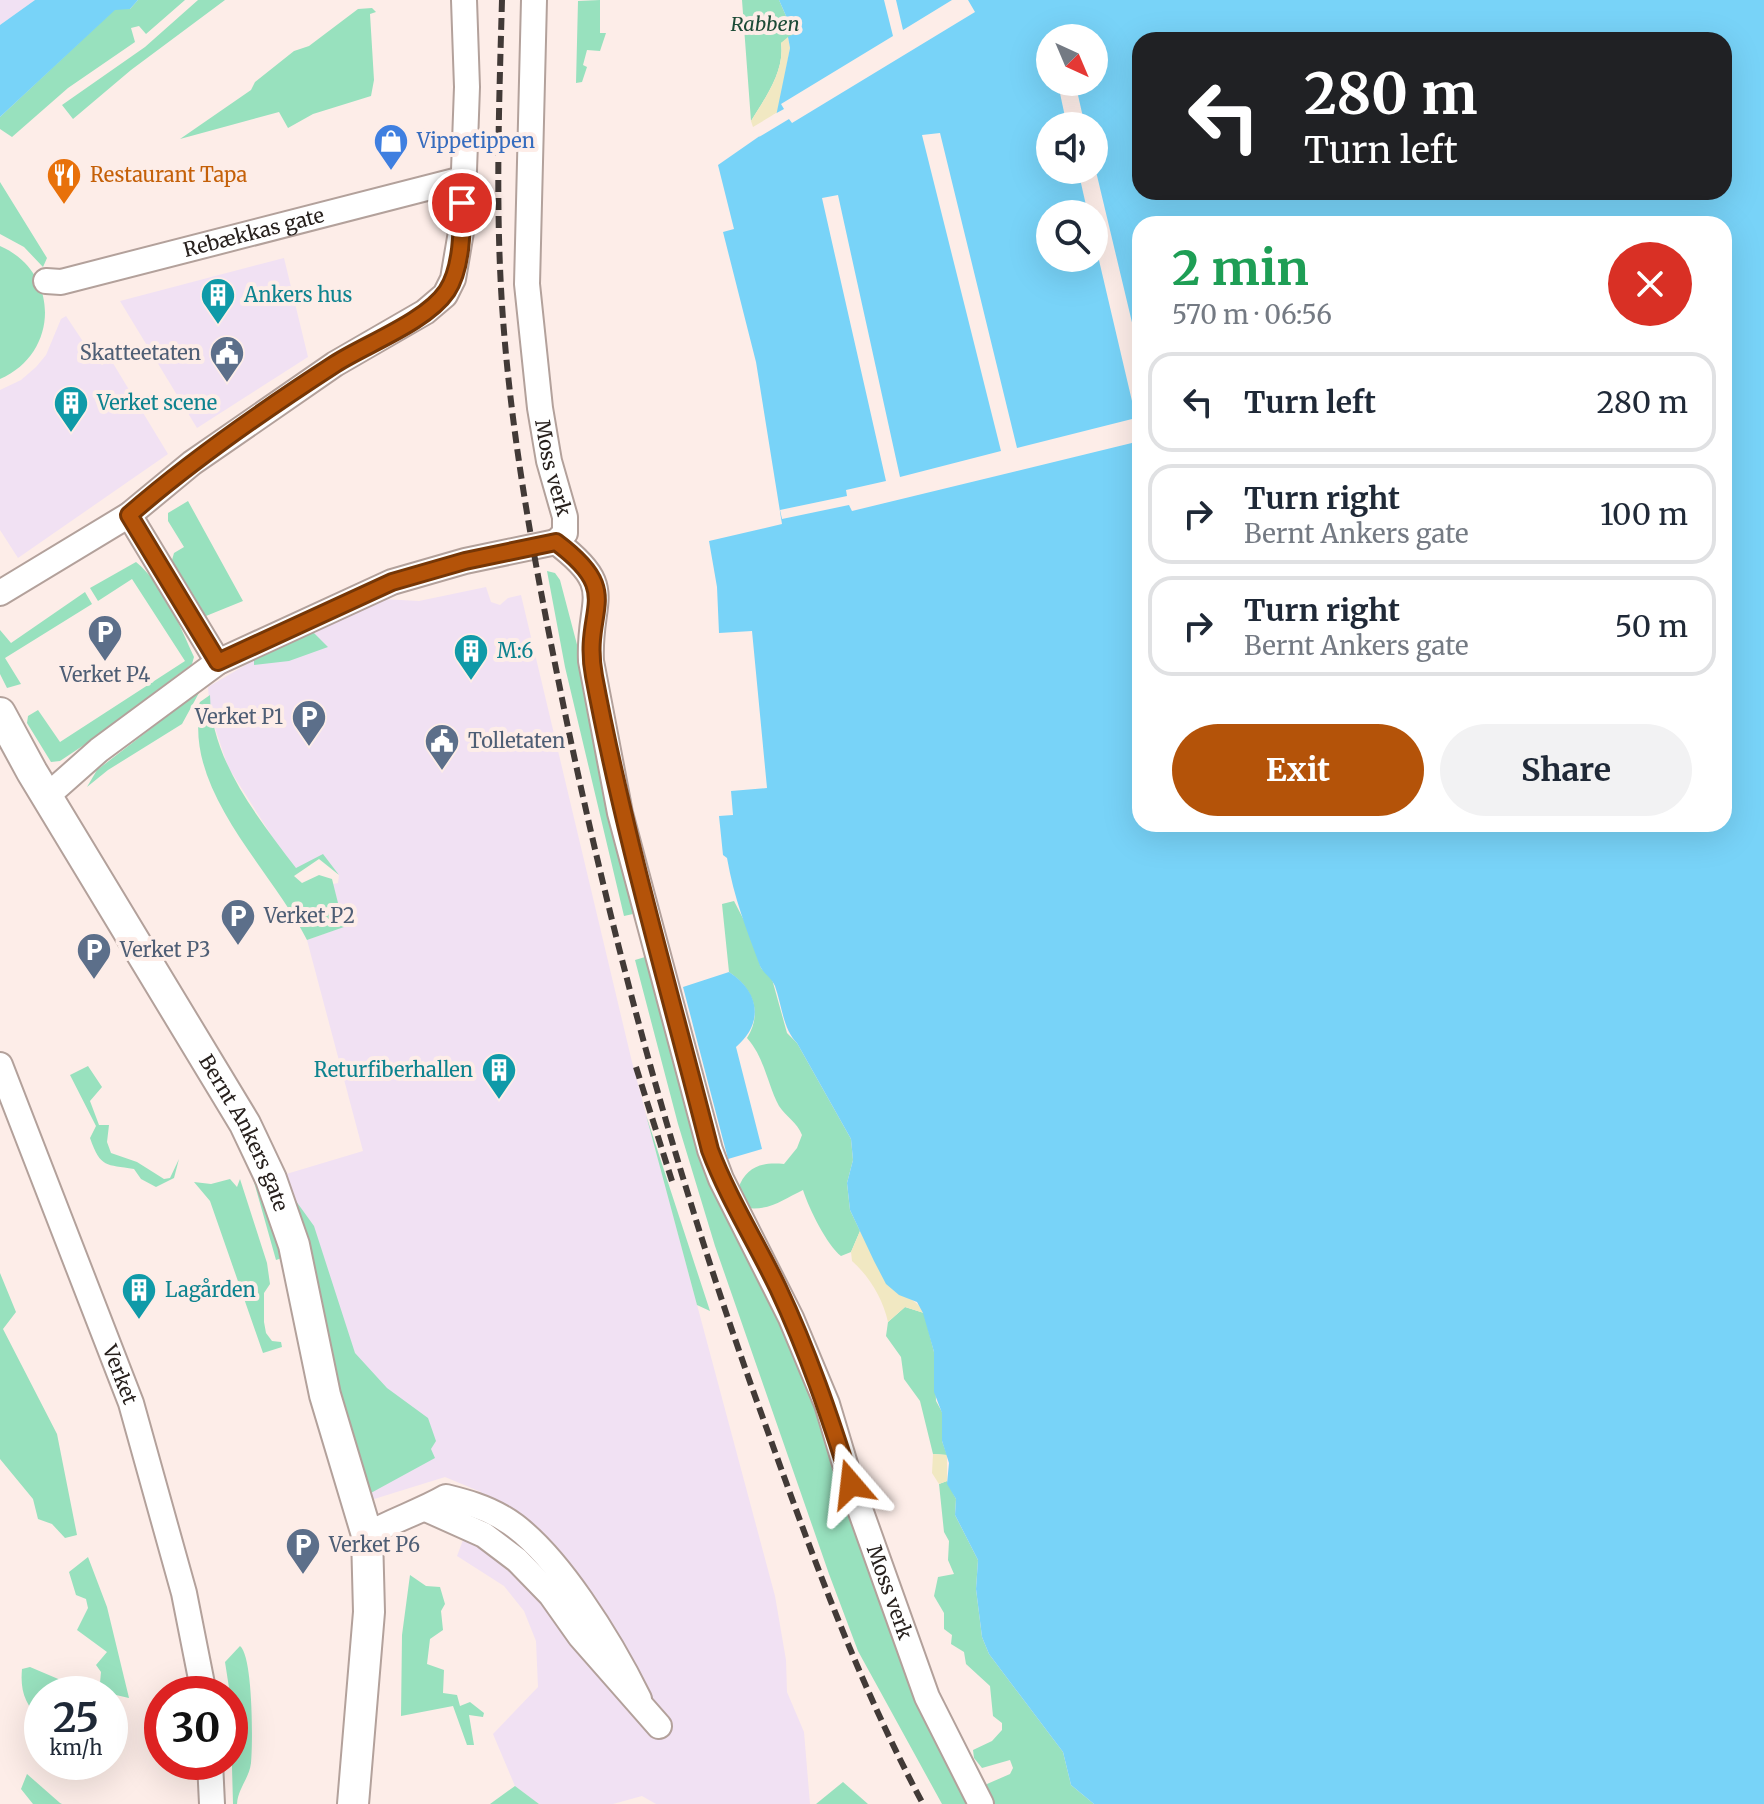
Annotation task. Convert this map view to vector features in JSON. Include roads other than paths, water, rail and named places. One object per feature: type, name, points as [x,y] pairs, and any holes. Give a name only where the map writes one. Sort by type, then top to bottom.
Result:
[{"type":"street","points":[[0,593],[129,515],[192,463],[335,364],[425,312],[445,295],[453,279],[460,239],[467,87],[464,0]]},
{"type":"street","name":"Moss verk","points":[[534,0],[526,254],[540,408],[549,461],[565,517],[565,533],[556,542],[592,575],[599,599],[590,639],[591,661],[615,789],[710,1150],[721,1179],[791,1318],[827,1404],[851,1484],[927,1697],[981,1804]]},
{"type":"street","name":"Rebækkas gate","points":[[46,281],[61,282],[462,179]]},
{"type":"street","points":[[129,515],[218,662]]},
{"type":"street","points":[[47,796],[99,750],[218,662],[392,582],[465,561],[556,542]]},
{"type":"street","name":"Bernt Ankers gate","points":[[0,713],[47,796],[183,1017],[245,1124],[271,1179],[294,1245],[325,1395],[367,1535]]},
{"type":"street","name":"Verket","points":[[0,1065],[131,1403],[184,1593],[200,1676]]},
{"type":"street","points":[[353,1804],[369,1612],[367,1535],[399,1516],[426,1509],[499,1544],[551,1595],[580,1636],[639,1699],[659,1726]]},
{"type":"street","points":[[211,1780],[212,1804]]},
{"type":"water","points":[[35,0],[138,0],[130,9],[115,10],[0,117],[0,25]]},
{"type":"water","points":[[779,0],[1764,0],[1764,1804],[1094,1804],[1071,1785],[1063,1752],[989,1654],[982,1637],[976,1589],[978,1560],[955,1515],[956,1499],[947,1484],[949,1463],[942,1441],[942,1413],[934,1392],[934,1352],[923,1313],[917,1302],[899,1295],[886,1284],[850,1210],[847,1183],[853,1160],[851,1139],[789,1031],[775,986],[760,966],[745,926],[727,858],[723,855],[719,816],[733,815],[731,791],[767,788],[752,631],[719,633],[717,587],[709,541],[782,524],[756,362],[723,232],[734,229],[718,165],[774,126],[790,48],[788,37],[794,34]]},
{"type":"water","points":[[729,972],[747,989],[755,1008],[751,1028],[736,1047],[762,1149],[728,1159],[683,987]]},
{"type":"railway","points":[[502,0],[499,239],[507,369],[528,520],[546,619],[605,890],[673,1145],[726,1313],[852,1654],[923,1804]]},
{"type":"railway","points":[[636,1067],[672,1181]]},
{"type":"place","name":"Vippetippen","points":[[391,172]]},
{"type":"place","name":"Restaurant Tapa","points":[[64,206]]},
{"type":"place","name":"Ankers hus","points":[[218,326]]},
{"type":"place","name":"Skatteetaten","points":[[227,384]]},
{"type":"place","name":"Verket scene","points":[[71,434]]},
{"type":"place","name":"Verket P4","points":[[105,663]]},
{"type":"place","name":"M:6","points":[[471,682]]},
{"type":"place","name":"Verket P1","points":[[309,748]]},
{"type":"place","name":"Tolletaten","points":[[442,772]]},
{"type":"place","name":"Verket P2","points":[[238,947]]},
{"type":"place","name":"Verket P3","points":[[94,981]]},
{"type":"place","name":"Returfiberhallen","points":[[499,1101]]},
{"type":"place","name":"Lagården","points":[[139,1321]]},
{"type":"place","name":"Verket P6","points":[[303,1576]]},
{"type":"park label","name":"Rabben","points":[[765,24]]}]
